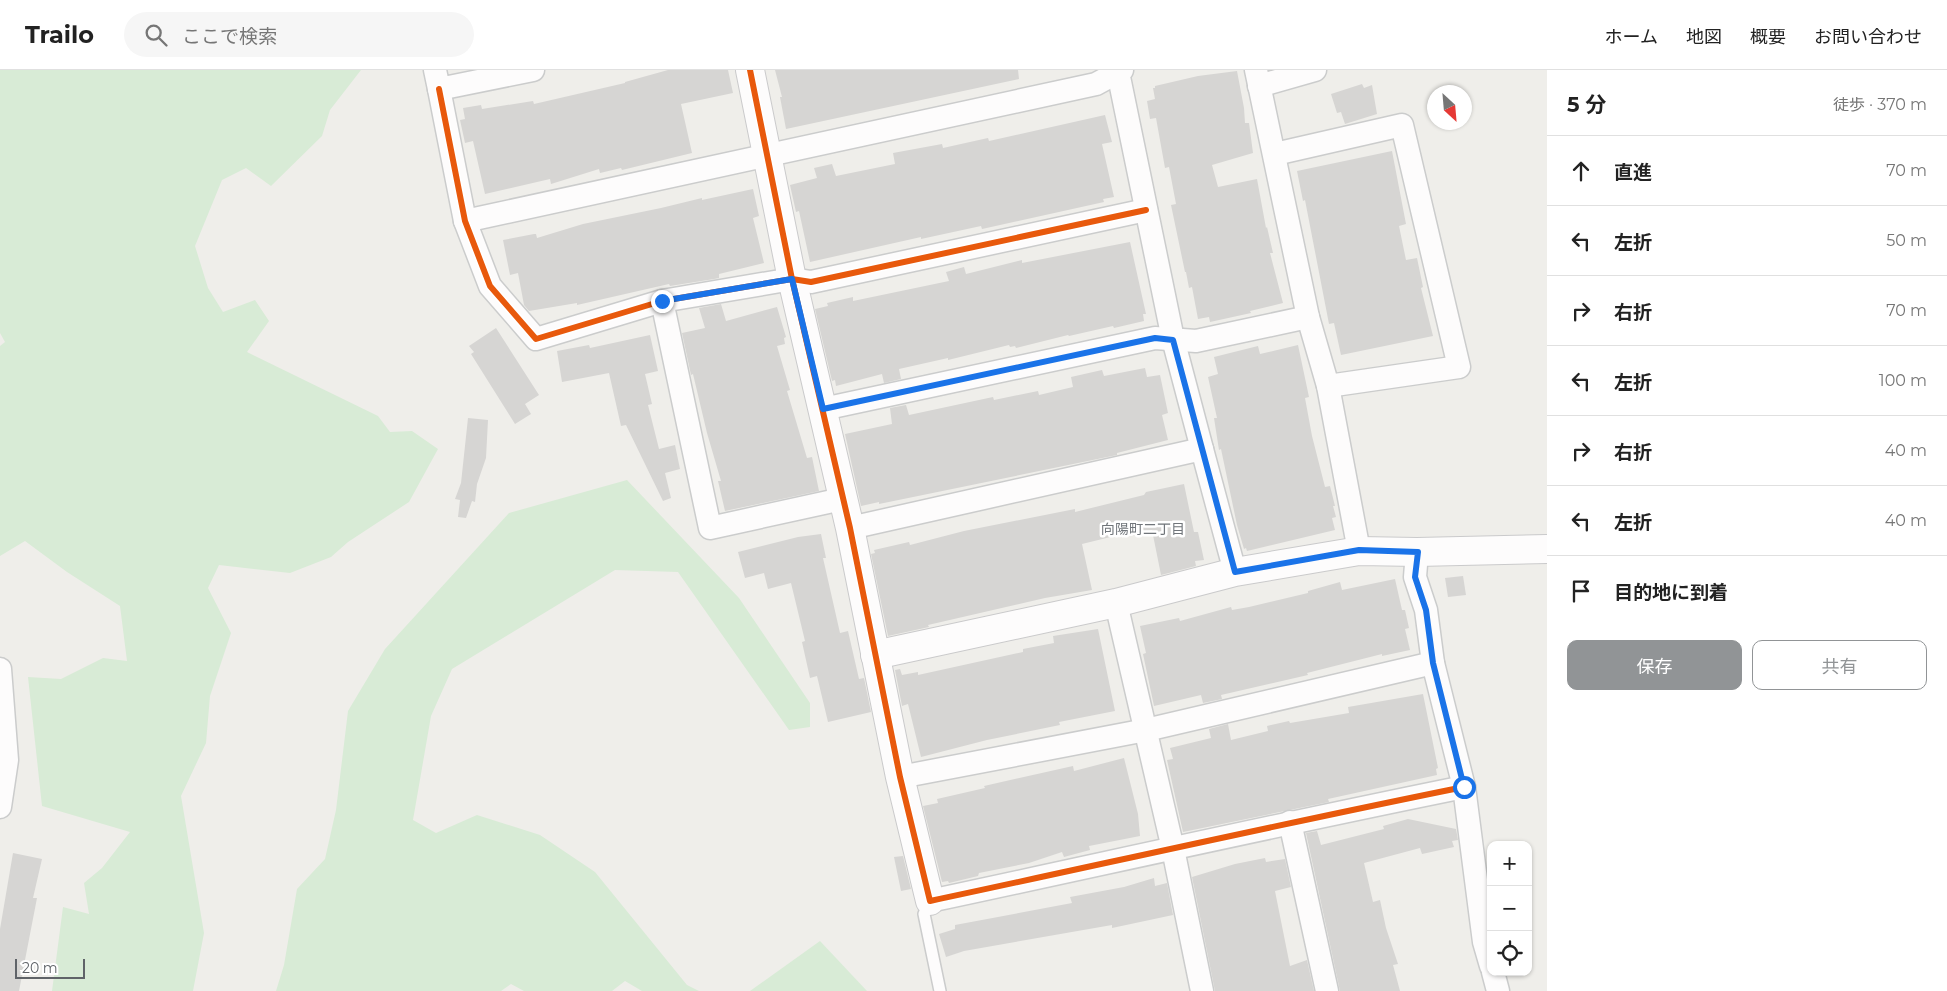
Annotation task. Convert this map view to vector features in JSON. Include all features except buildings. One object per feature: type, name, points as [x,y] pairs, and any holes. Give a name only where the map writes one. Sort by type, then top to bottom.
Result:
[{"type":"street","points":[[533,70],[437,79],[465,221],[490,286],[536,339],[662,301],[792,279],[811,282],[1146,210]]},
{"type":"street","points":[[750,70],[792,279],[850,528],[900,777],[930,901],[1290,822],[1464,787]]},
{"type":"street","points":[[1315,70],[1258,78],[1308,317],[1328,386],[1359,550]]},
{"type":"street","points":[[465,221],[1096,84],[1119,71],[1173,340],[1235,572]]},
{"type":"street","points":[[1274,154],[1402,125],[1458,367],[1328,386]]},
{"type":"street","points":[[662,301],[710,528],[842,499]]},
{"type":"street","points":[[823,409],[1155,338],[1196,341],[1308,317]]},
{"type":"street","points":[[850,528],[1202,450]]},
{"type":"street","points":[[876,655],[1116,603],[1235,572],[1359,550],[1418,552],[1547,549]]},
{"type":"street","points":[[1418,552],[1415,577],[1426,610],[1433,663],[1464,787],[1484,942],[1487,952]]},
{"type":"street","points":[[1116,603],[1173,849],[1202,991]]},
{"type":"street","points":[[900,777],[1146,730],[1433,663]]},
{"type":"street","points":[[0,669],[7,760],[0,807]]},
{"type":"street","points":[[1290,822],[1327,991]]},
{"type":"street","points":[[1493,976],[1498,991]]},
{"type":"lane","points":[[930,901],[924,914],[940,991]]},
{"type":"green space","points":[[0,70],[361,70],[330,110],[322,136],[271,186],[246,168],[222,180],[195,246],[208,288],[223,312],[255,300],[269,321],[247,352],[378,416],[390,432],[412,431],[438,449],[409,502],[348,542],[331,557],[290,573],[219,565],[208,588],[231,633],[210,696],[206,743],[181,796],[204,933],[193,991],[52,991],[63,907],[89,914],[84,883],[102,868],[130,832],[42,806],[28,677],[61,679],[103,658],[127,661],[120,606],[67,572],[25,541],[0,556],[0,346],[5,342],[0,333]]},
{"type":"green space","points":[[627,480],[739,598],[810,703],[810,727],[789,730],[678,572],[615,570],[452,669],[431,716],[413,820],[436,833],[477,815],[540,835],[595,872],[687,985],[699,991],[642,991],[625,981],[612,991],[524,991],[511,984],[501,991],[276,991],[284,965],[297,889],[325,859],[336,810],[348,711],[385,649],[509,513]]},
{"type":"green space","points":[[820,941],[867,991],[750,991]]},
{"type":"cycle path","points":[[750,70],[792,279],[850,528],[900,777],[930,901],[1464,787]]},
{"type":"cycle path","points":[[439,89],[465,221],[490,286],[536,339],[662,301],[792,279],[811,282],[1146,210]]},
{"type":"district","name":"向陽町二丁目","points":[[1143,529]]},
{"type":"route","points":[[662,301],[792,279],[823,409],[1155,338],[1173,340],[1235,572],[1359,550],[1418,552],[1415,577],[1426,610],[1433,663],[1464,787]]}]
